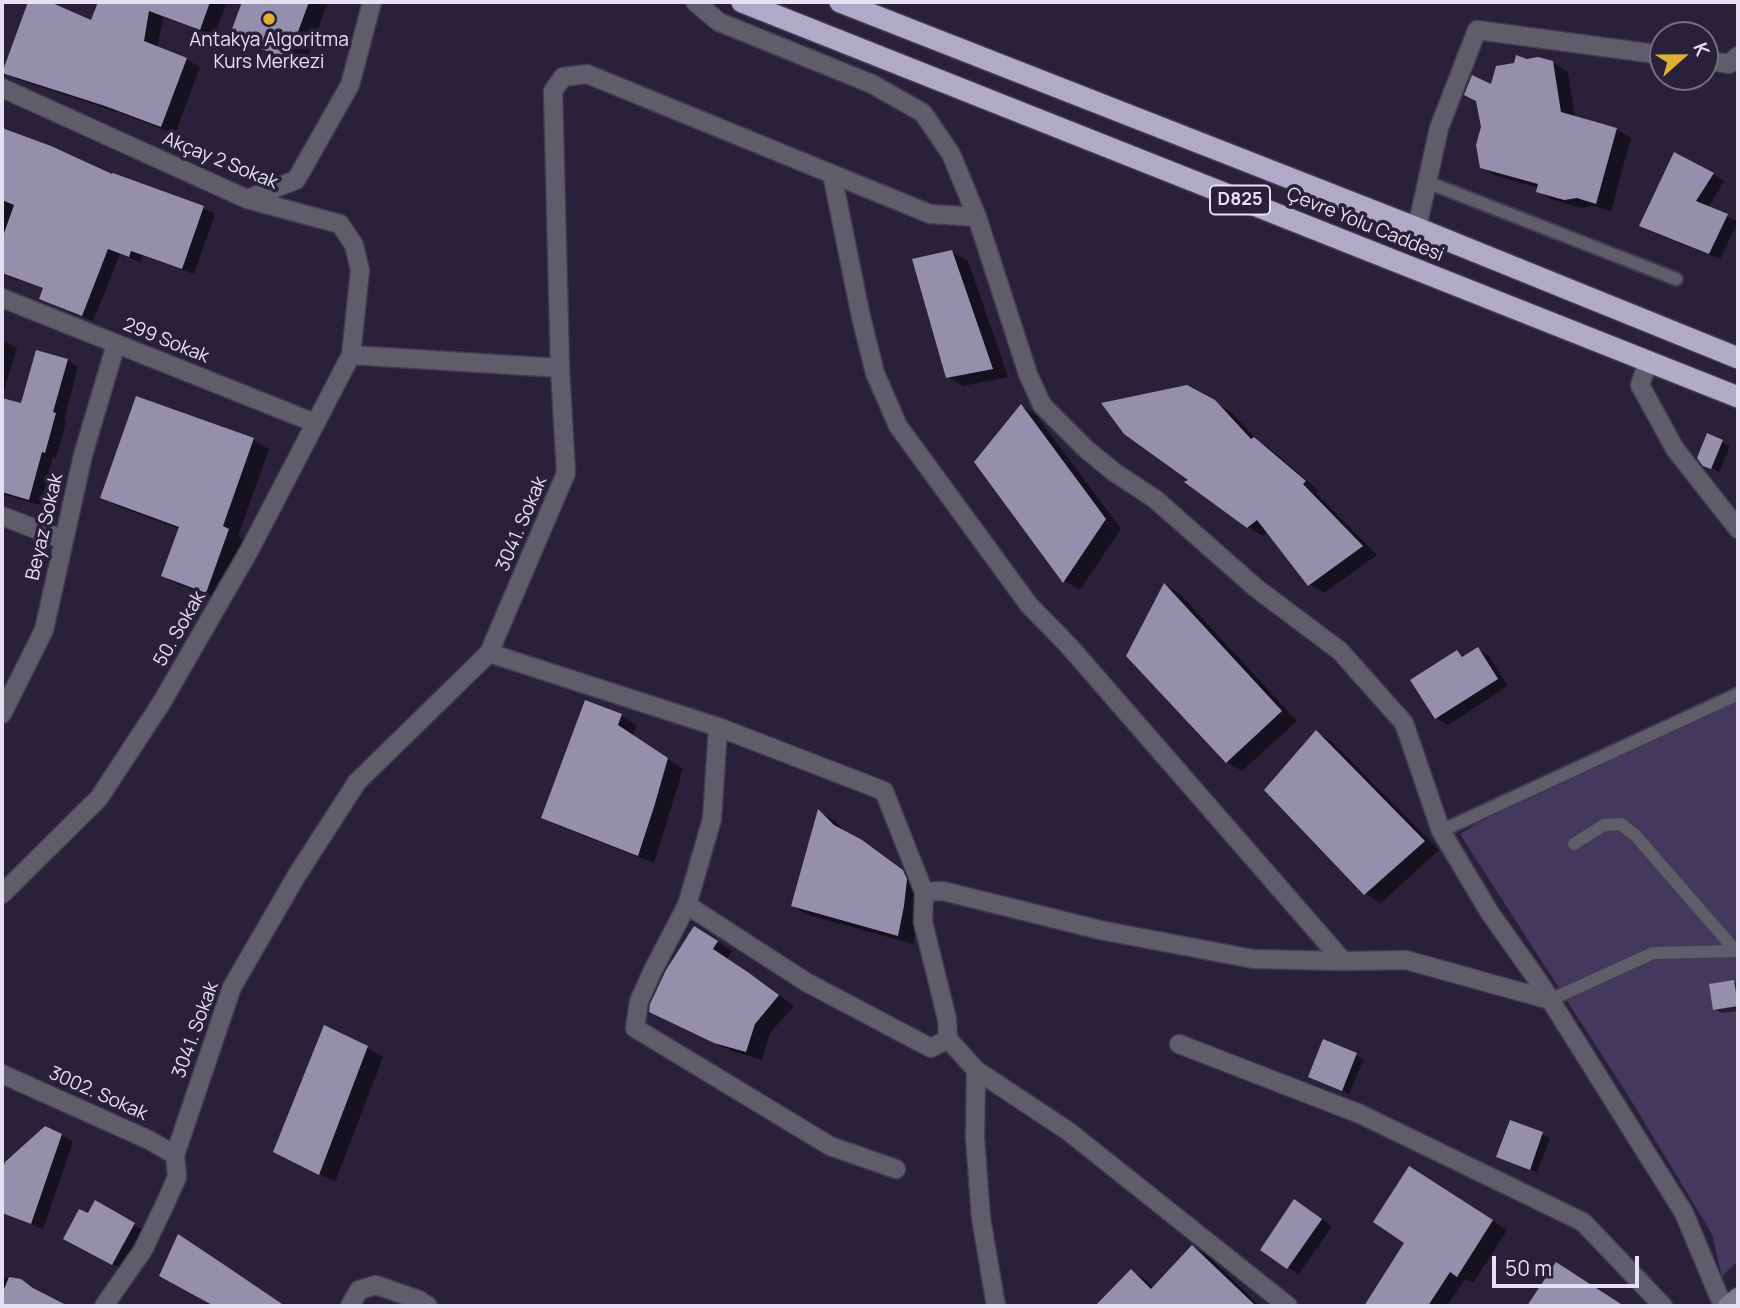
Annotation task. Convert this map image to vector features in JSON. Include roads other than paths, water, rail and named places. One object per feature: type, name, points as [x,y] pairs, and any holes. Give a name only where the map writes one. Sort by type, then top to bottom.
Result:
[{"type":"highway","name":"Çevre Yolu Caddesi","points":[[742,2],[1738,397]]},
{"type":"highway","name":"Çevre Yolu Caddesi","points":[[840,2],[1417,228],[1738,358]]},
{"type":"main road","points":[[1725,1306],[1738,1297]]},
{"type":"street","points":[[247,199],[296,180],[350,85],[372,2]]},
{"type":"street","points":[[695,2],[719,22],[872,84],[923,113],[951,154],[977,217],[1028,374],[1042,405],[1086,449],[1114,472],[1156,499],[1256,588],[1340,651],[1404,723],[1441,831],[1490,913],[1550,1000],[1684,1213],[1725,1306]]},
{"type":"street","points":[[1417,228],[1439,128],[1477,30],[1649,53]]},
{"type":"street","points":[[1719,62],[1729,64],[1738,56]]},
{"type":"street","name":"3041. Sokak","points":[[104,1306],[143,1250],[177,1177],[175,1155],[232,987],[297,875],[357,782],[489,653],[566,473],[560,368],[553,90],[563,78],[587,74],[930,214],[977,217]]},
{"type":"street","name":"Akçay 2 Sokak","points":[[2,88],[247,199],[340,224],[354,245],[360,270],[351,355]]},
{"type":"street","points":[[832,174],[875,373],[898,426],[1029,605],[1069,646],[1343,961]]},
{"type":"street","name":"299 Sokak","points":[[2,298],[315,423]]},
{"type":"street","name":"Beyaz Sokak","points":[[2,714],[44,630],[83,455],[116,344]]},
{"type":"street","points":[[351,355],[560,368]]},
{"type":"street","name":"50. Sokak","points":[[2,894],[99,798],[169,691],[249,551],[351,355]]},
{"type":"street","points":[[1648,362],[1640,385],[1675,449],[1738,529]]},
{"type":"street","points":[[2,516],[64,540]]},
{"type":"street","points":[[489,653],[718,726],[884,791],[924,892],[923,922],[947,1019],[948,1039],[976,1070],[1068,1131],[1288,1306]]},
{"type":"street","points":[[718,726],[712,819],[687,905],[639,1000],[635,1028],[830,1146],[896,1169]]},
{"type":"street","points":[[924,892],[943,891],[1100,930],[1252,959],[1406,960],[1550,1000]]},
{"type":"street","points":[[687,905],[806,982],[931,1048],[948,1039]]},
{"type":"street","points":[[1179,1044],[1360,1114],[1583,1222],[1663,1306]]},
{"type":"street","points":[[976,1070],[975,1138],[981,1218],[996,1306]]},
{"type":"street","name":"3002. Sokak","points":[[2,1074],[149,1140],[175,1155]]},
{"type":"street","points":[[350,1306],[359,1290],[376,1285],[419,1300],[428,1306]]},
{"type":"lane","points":[[1427,182],[1675,279]]},
{"type":"lane","points":[[1441,831],[1738,694]]},
{"type":"lane","points":[[1574,844],[1604,825],[1621,824],[1636,836],[1737,950]]},
{"type":"lane","points":[[1550,1000],[1653,954],[1737,950]]},
{"type":"place","name":"Antakya Algoritma Kurs Merkezi","points":[[269,19]]}]
